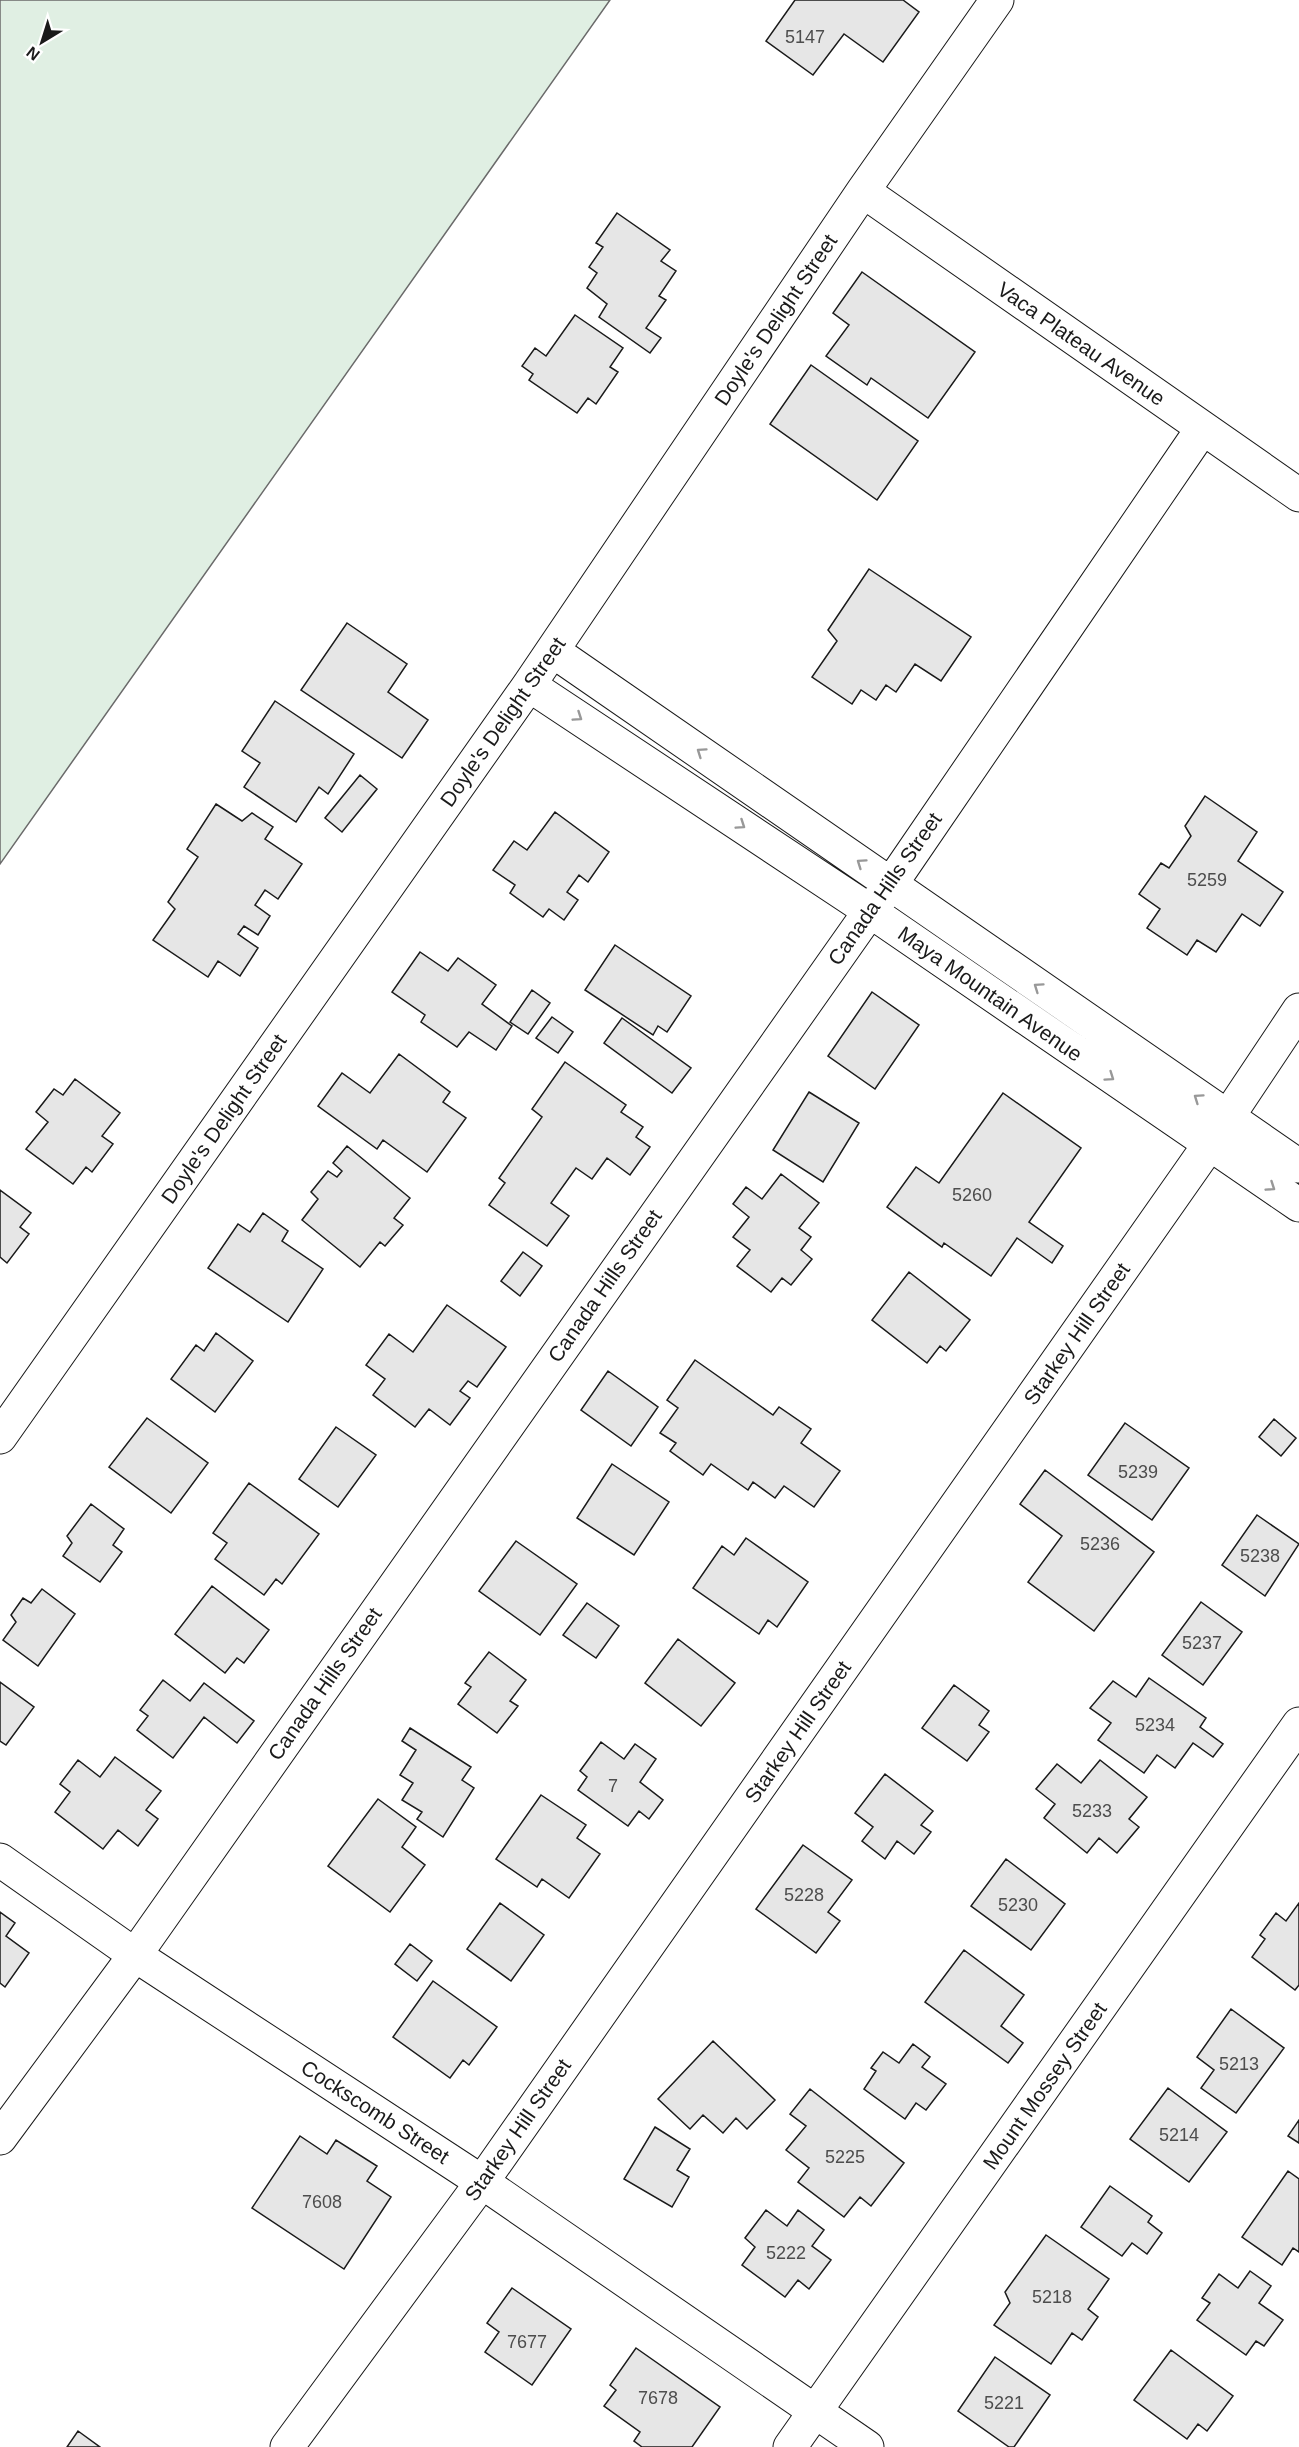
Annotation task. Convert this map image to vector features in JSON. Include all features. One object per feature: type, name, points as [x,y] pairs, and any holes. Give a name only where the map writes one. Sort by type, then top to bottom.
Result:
[{"type":"street","name":"Doyle's Delight Street","points":[[0,1437],[553,651],[863,191],[997,0]]},
{"type":"street","name":"Vaca Plateau Avenue","points":[[863,191],[1299,495]]},
{"type":"street","name":"Canada Hills Street","points":[[0,2138],[135,1954],[891,884],[1202,429]]},
{"type":"street","name":"Maya Mountain Avenue","points":[[553,651],[1226,1118],[1299,1166]]},
{"type":"street","name":"Maya Mountain Avenue","points":[[529,685],[870,911],[1299,1205]]},
{"type":"street","name":"Starkey Hill Street","points":[[286,2447],[482,2182],[1209,1145],[1299,1010]]},
{"type":"street","name":"Mount Mossey Street","points":[[790,2447],[1299,1724]]},
{"type":"street","name":"Cockscomb Street","points":[[0,1860],[135,1954],[482,2182],[867,2447]]},
{"type":"green space","points":[[0,0],[610,0],[0,864]]},
{"type":"building","points":[[795,0],[903,0],[919,12],[883,62],[844,34],[813,75],[766,41]]},
{"type":"building","points":[[617,213],[670,250],[661,261],[676,271],[659,296],[666,300],[646,328],[661,338],[650,353],[599,317],[607,304],[587,288],[597,273],[589,267],[603,247],[596,243]]},
{"type":"building","points":[[862,272],[975,352],[928,418],[871,378],[867,385],[826,356],[849,325],[833,313]]},
{"type":"building","points":[[575,315],[623,348],[610,367],[618,372],[596,404],[588,398],[577,413],[529,380],[533,374],[522,366],[535,348],[546,356]]},
{"type":"building","points":[[811,365],[918,441],[877,500],[770,424]]},
{"type":"building","points":[[869,569],[971,637],[941,681],[915,664],[896,692],[886,685],[876,700],[861,690],[852,704],[812,677],[837,641],[828,630]]},
{"type":"building","points":[[347,623],[407,664],[388,692],[428,720],[402,758],[301,690]]},
{"type":"building","points":[[275,701],[354,754],[328,794],[319,787],[296,822],[244,787],[260,763],[242,751]]},
{"type":"building","points":[[360,775],[377,789],[342,832],[325,818]]},
{"type":"building","points":[[1205,796],[1257,832],[1238,861],[1283,892],[1260,926],[1242,914],[1216,952],[1197,940],[1187,955],[1147,928],[1160,909],[1139,894],[1161,863],[1169,868],[1191,836],[1185,826]]},
{"type":"building","points":[[216,804],[242,821],[252,813],[273,827],[265,839],[302,864],[278,899],[265,890],[255,905],[270,916],[258,935],[244,926],[238,934],[258,948],[240,976],[218,961],[208,977],[153,940],[175,909],[168,902],[198,857],[187,849]]},
{"type":"building","points":[[555,812],[609,852],[588,882],[579,875],[567,892],[578,900],[564,920],[549,909],[543,917],[510,893],[515,885],[493,870],[514,841],[527,850]]},
{"type":"building","points":[[615,945],[691,996],[667,1032],[658,1026],[653,1035],[585,990]]},
{"type":"building","points":[[420,952],[448,971],[458,958],[496,985],[482,1004],[512,1026],[496,1050],[469,1032],[457,1047],[421,1022],[425,1015],[392,992]]},
{"type":"building","points":[[532,990],[550,1003],[528,1034],[510,1022]]},
{"type":"building","points":[[872,992],[919,1025],[875,1089],[828,1056]]},
{"type":"building","points":[[552,1017],[573,1032],[558,1053],[536,1038]]},
{"type":"building","points":[[622,1018],[691,1068],[672,1093],[604,1043]]},
{"type":"building","points":[[399,1054],[450,1092],[443,1102],[466,1118],[427,1172],[383,1140],[377,1149],[318,1106],[342,1073],[370,1093]]},
{"type":"building","points":[[565,1062],[626,1105],[621,1112],[643,1127],[636,1137],[650,1147],[630,1175],[607,1158],[592,1179],[576,1168],[551,1203],[569,1216],[547,1246],[489,1205],[505,1183],[499,1178],[542,1117],[532,1109]]},
{"type":"building","points":[[75,1079],[120,1113],[102,1136],[113,1144],[92,1172],[86,1167],[73,1184],[26,1149],[48,1122],[36,1112],[54,1089],[63,1095]]},
{"type":"building","points":[[809,1092],[859,1123],[823,1182],[773,1150]]},
{"type":"building","points":[[1003,1093],[1081,1148],[1029,1222],[1063,1246],[1052,1263],[1017,1238],[991,1276],[944,1243],[942,1247],[887,1207],[916,1167],[939,1183]]},
{"type":"building","points":[[347,1146],[410,1198],[394,1218],[403,1225],[385,1246],[380,1242],[360,1267],[302,1220],[318,1199],[311,1192],[328,1171],[337,1177],[342,1171],[333,1163]]},
{"type":"building","points":[[781,1174],[819,1203],[799,1228],[811,1237],[801,1250],[812,1259],[791,1285],[782,1278],[771,1292],[737,1266],[750,1250],[733,1237],[749,1217],[733,1204],[746,1187],[762,1199]]},
{"type":"building","points":[[0,1190],[31,1213],[20,1227],[29,1234],[7,1263],[0,1257]]},
{"type":"building","points":[[263,1213],[288,1231],[282,1241],[323,1269],[288,1322],[208,1268],[238,1224],[250,1232]]},
{"type":"building","points":[[523,1252],[542,1266],[520,1296],[501,1281]]},
{"type":"building","points":[[909,1272],[970,1320],[946,1351],[940,1346],[927,1363],[872,1320]]},
{"type":"building","points":[[447,1305],[506,1347],[477,1387],[468,1381],[460,1391],[470,1398],[450,1425],[429,1409],[415,1427],[373,1395],[385,1379],[366,1365],[389,1334],[413,1352]]},
{"type":"building","points":[[216,1333],[253,1361],[215,1412],[171,1379],[196,1345],[204,1351]]},
{"type":"building","points":[[695,1360],[773,1415],[779,1407],[811,1429],[801,1443],[840,1471],[814,1507],[784,1486],[775,1498],[753,1482],[748,1490],[711,1464],[703,1475],[670,1451],[676,1443],[660,1433],[678,1408],[667,1400]]},
{"type":"building","points":[[608,1371],[658,1407],[631,1446],[581,1410]]},
{"type":"building","points":[[147,1418],[208,1463],[171,1513],[109,1467]]},
{"type":"building","points":[[1274,1419],[1296,1438],[1281,1456],[1259,1437]]},
{"type":"building","points":[[1125,1423],[1189,1468],[1152,1520],[1088,1475]]},
{"type":"building","points":[[336,1427],[376,1455],[338,1507],[299,1479]]},
{"type":"building","points":[[612,1464],[669,1502],[634,1555],[577,1518]]},
{"type":"building","points":[[1045,1470],[1154,1552],[1094,1631],[1028,1582],[1062,1536],[1020,1504]]},
{"type":"building","points":[[249,1483],[319,1534],[282,1584],[276,1579],[264,1595],[215,1559],[227,1543],[213,1533]]},
{"type":"building","points":[[91,1504],[124,1529],[113,1545],[122,1552],[100,1582],[63,1556],[72,1543],[67,1536]]},
{"type":"building","points":[[1257,1515],[1299,1544],[1265,1596],[1222,1565]]},
{"type":"building","points":[[746,1538],[808,1582],[777,1627],[768,1620],[759,1634],[693,1588],[722,1546],[734,1555]]},
{"type":"building","points":[[516,1541],[577,1584],[540,1635],[479,1591]]},
{"type":"building","points":[[212,1586],[269,1630],[244,1663],[237,1658],[225,1673],[175,1634]]},
{"type":"building","points":[[42,1589],[75,1614],[38,1666],[3,1640],[16,1622],[11,1615],[23,1598],[31,1603]]},
{"type":"building","points":[[1201,1602],[1242,1632],[1203,1685],[1162,1655]]},
{"type":"building","points":[[587,1603],[619,1626],[596,1658],[563,1635]]},
{"type":"building","points":[[678,1639],[735,1683],[701,1726],[645,1683]]},
{"type":"building","points":[[489,1652],[526,1680],[510,1701],[518,1706],[497,1733],[458,1704],[471,1687],[465,1683]]},
{"type":"building","points":[[1149,1678],[1206,1718],[1200,1727],[1223,1744],[1213,1757],[1193,1743],[1175,1768],[1157,1755],[1144,1773],[1098,1740],[1111,1723],[1090,1708],[1113,1681],[1136,1697]]},
{"type":"building","points":[[163,1680],[190,1701],[204,1683],[254,1721],[237,1743],[204,1717],[173,1758],[137,1730],[148,1716],[140,1710]]},
{"type":"building","points":[[0,1682],[34,1707],[6,1745],[0,1741]]},
{"type":"building","points":[[954,1685],[989,1711],[979,1725],[989,1732],[967,1761],[922,1728]]},
{"type":"building","points":[[410,1728],[471,1767],[462,1780],[474,1788],[443,1837],[417,1819],[422,1812],[402,1800],[413,1783],[400,1775],[416,1750],[402,1741]]},
{"type":"building","points":[[601,1742],[624,1759],[635,1744],[656,1759],[640,1782],[663,1800],[649,1819],[639,1811],[628,1826],[578,1790],[587,1777],[580,1771]]},
{"type":"building","points":[[115,1757],[161,1791],[146,1810],[158,1819],[138,1846],[118,1830],[103,1849],[55,1812],[70,1792],[60,1784],[78,1760],[100,1777]]},
{"type":"building","points":[[1100,1760],[1147,1797],[1129,1819],[1139,1827],[1117,1853],[1099,1838],[1087,1853],[1044,1818],[1055,1804],[1036,1789],[1057,1764],[1081,1783]]},
{"type":"building","points":[[885,1774],[933,1811],[921,1825],[931,1832],[914,1854],[897,1841],[885,1859],[862,1841],[873,1827],[855,1813]]},
{"type":"building","points":[[541,1795],[586,1825],[577,1838],[600,1854],[569,1898],[542,1879],[537,1887],[496,1859]]},
{"type":"building","points":[[378,1799],[416,1827],[402,1847],[425,1865],[390,1912],[328,1866]]},
{"type":"building","points":[[803,1845],[852,1880],[828,1912],[840,1921],[816,1953],[756,1909]]},
{"type":"building","points":[[1006,1859],[1065,1904],[1031,1950],[971,1906]]},
{"type":"building","points":[[500,1903],[544,1935],[511,1981],[467,1949]]},
{"type":"building","points":[[1299,1903],[1299,1985],[1295,1990],[1252,1957],[1265,1939],[1260,1935],[1276,1913],[1286,1921]]},
{"type":"building","points":[[0,1912],[15,1923],[6,1936],[29,1953],[5,1987],[0,1983]]},
{"type":"building","points":[[410,1944],[432,1961],[417,1981],[395,1964]]},
{"type":"building","points":[[964,1950],[1024,1995],[1001,2026],[1023,2043],[1008,2063],[925,2002]]},
{"type":"building","points":[[433,1981],[497,2027],[469,2065],[463,2060],[450,2078],[393,2037]]},
{"type":"building","points":[[1231,2009],[1284,2048],[1236,2113],[1201,2088],[1214,2070],[1197,2057]]},
{"type":"building","points":[[713,2041],[775,2100],[747,2129],[736,2118],[723,2133],[703,2115],[690,2129],[658,2099]]},
{"type":"building","points":[[913,2044],[930,2057],[922,2067],[946,2084],[926,2110],[916,2103],[905,2119],[864,2089],[876,2071],[871,2068],[883,2052],[899,2063]]},
{"type":"building","points":[[1168,2088],[1227,2132],[1189,2182],[1130,2139]]},
{"type":"building","points":[[810,2089],[904,2163],[871,2206],[860,2197],[844,2217],[798,2182],[809,2168],[786,2150],[806,2126],[790,2114]]},
{"type":"building","points":[[1299,2120],[1299,2143],[1288,2136]]},
{"type":"building","points":[[655,2127],[690,2149],[677,2170],[689,2177],[672,2207],[624,2179]]},
{"type":"building","points":[[300,2136],[327,2154],[336,2140],[377,2166],[367,2181],[391,2197],[344,2269],[252,2208]]},
{"type":"building","points":[[1288,2171],[1299,2179],[1299,2252],[1293,2248],[1282,2265],[1242,2237]]},
{"type":"building","points":[[1110,2186],[1152,2216],[1148,2222],[1162,2233],[1147,2254],[1132,2243],[1122,2256],[1081,2227]]},
{"type":"building","points":[[766,2210],[787,2226],[798,2210],[824,2230],[812,2246],[831,2260],[809,2289],[798,2280],[785,2297],[742,2265],[755,2247],[745,2238]]},
{"type":"building","points":[[1046,2235],[1109,2279],[1088,2309],[1098,2317],[1082,2340],[1072,2333],[1051,2364],[994,2325],[1010,2303],[1005,2292]]},
{"type":"building","points":[[1250,2271],[1271,2286],[1259,2303],[1283,2320],[1264,2346],[1256,2341],[1246,2355],[1197,2320],[1210,2303],[1202,2298],[1219,2274],[1238,2288]]},
{"type":"building","points":[[512,2288],[571,2329],[532,2385],[485,2352],[499,2332],[487,2323]]},
{"type":"building","points":[[636,2348],[720,2407],[692,2447],[642,2447],[634,2441],[640,2432],[604,2406],[616,2390],[610,2385]]},
{"type":"building","points":[[1171,2350],[1233,2396],[1207,2431],[1198,2424],[1187,2439],[1134,2400]]},
{"type":"building","points":[[995,2357],[1050,2395],[1014,2447],[1009,2447],[958,2411]]},
{"type":"building","points":[[78,2431],[100,2447],[67,2447]]}]
